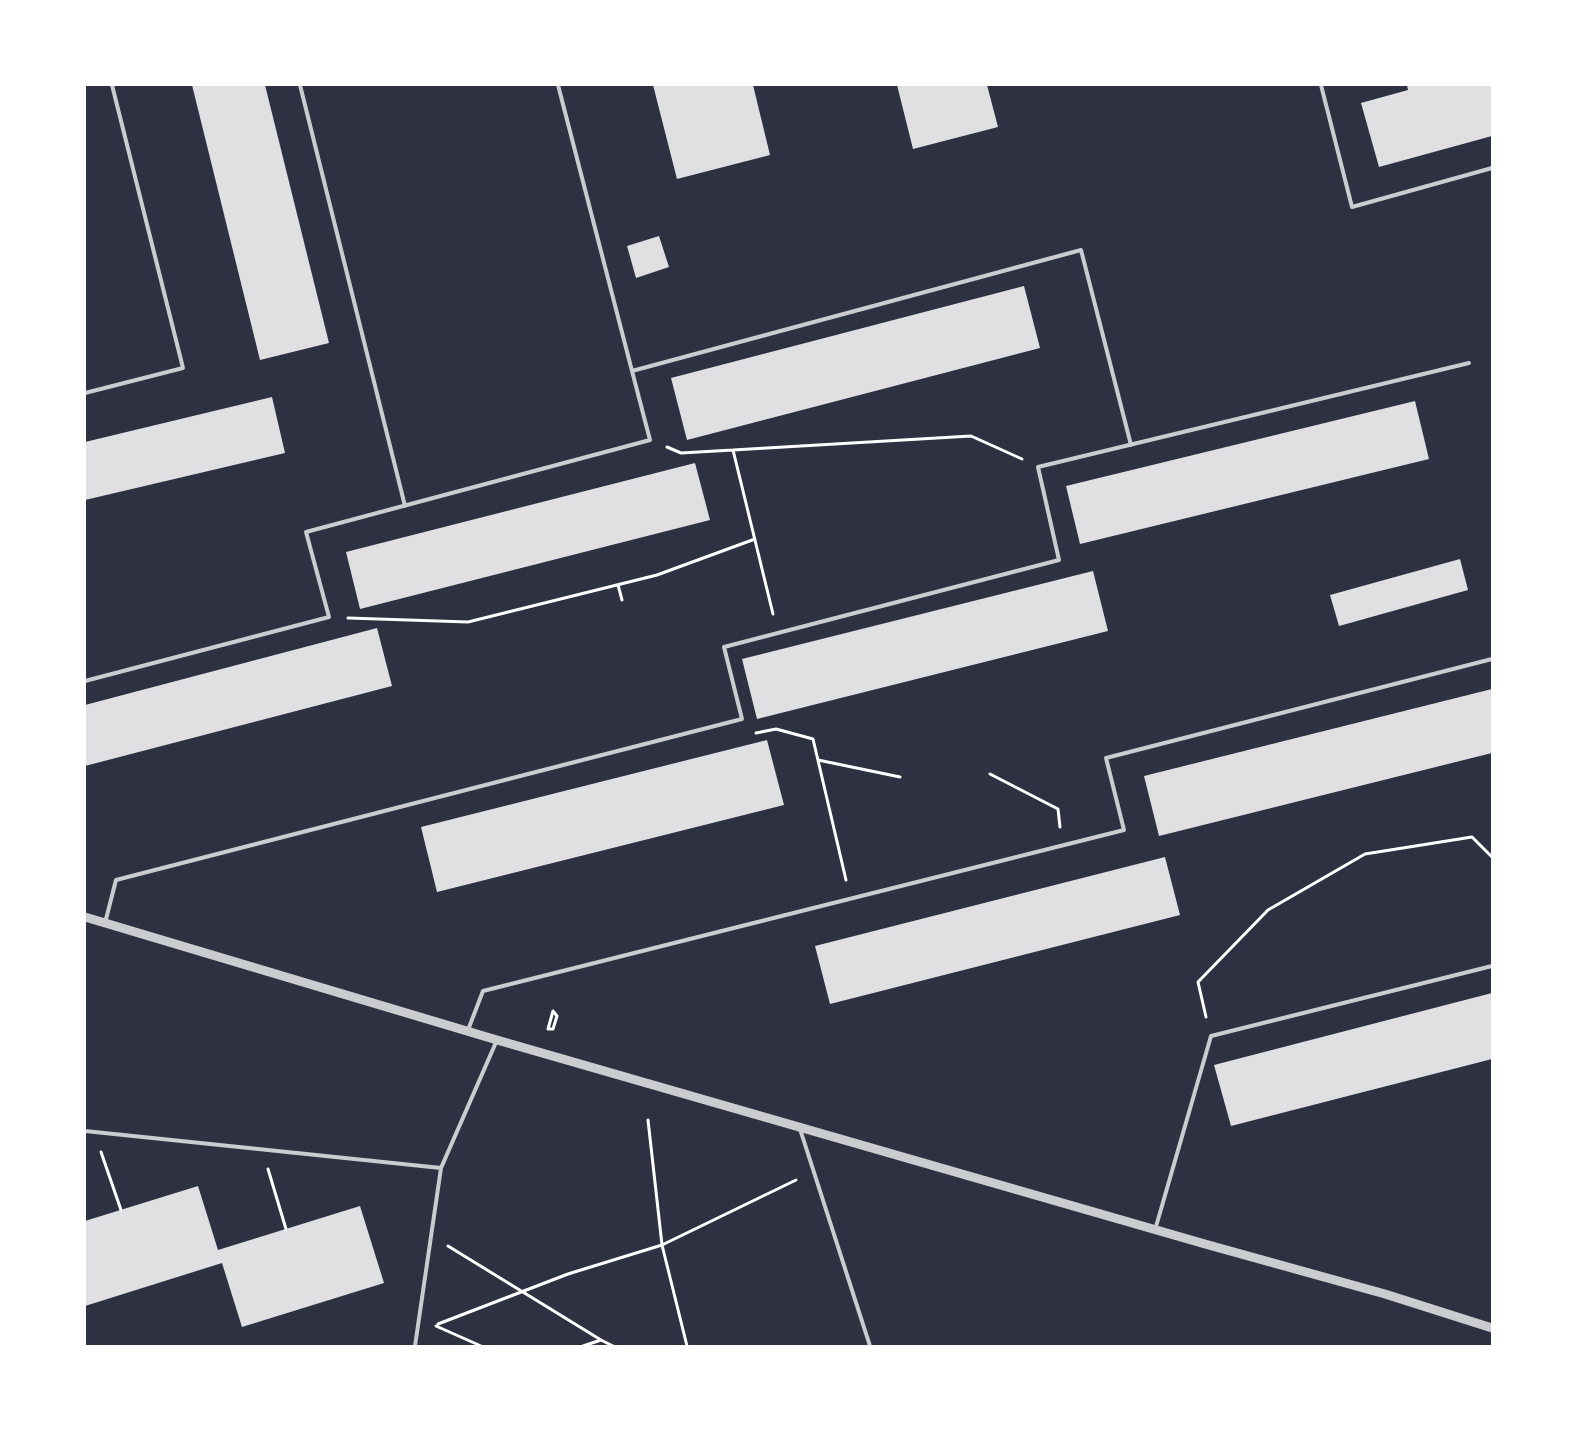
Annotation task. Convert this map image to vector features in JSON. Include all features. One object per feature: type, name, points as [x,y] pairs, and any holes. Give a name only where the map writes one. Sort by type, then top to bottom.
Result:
[{"type":"street","points":[[85,917],[468,1030],[496,1040],[1155,1230],[1385,1294],[1492,1328]]},
{"type":"lane","points":[[85,393],[183,368],[112,85]]},
{"type":"lane","points":[[300,85],[405,506]]},
{"type":"lane","points":[[85,681],[328,617],[306,532],[650,440],[558,85]]},
{"type":"lane","points":[[1321,85],[1352,207],[1492,168]]},
{"type":"lane","points":[[632,371],[1080,250],[1131,445]]},
{"type":"lane","points":[[105,923],[116,880],[742,719],[724,647],[1059,560],[1038,467],[1469,363]]},
{"type":"lane","points":[[468,1030],[484,991],[1124,830],[1106,758],[1492,658]]},
{"type":"lane","points":[[1155,1230],[1211,1036],[1492,966]]},
{"type":"lane","points":[[416,1346],[441,1168],[496,1040]]},
{"type":"lane","points":[[800,1127],[870,1346]]},
{"type":"lane","points":[[85,1131],[441,1168]]},
{"type":"path","points":[[650,440],[681,453],[971,436],[1038,467]]},
{"type":"path","points":[[732,450],[778,633]]},
{"type":"path","points":[[328,617],[468,622],[657,575],[755,539]]},
{"type":"path","points":[[618,585],[622,600]]},
{"type":"path","points":[[742,719],[753,733],[776,729],[813,739],[850,899]]},
{"type":"path","points":[[818,760],[900,778]]},
{"type":"path","points":[[990,774],[1058,809]]},
{"type":"path","points":[[1211,1036],[1198,982],[1268,910],[1365,854],[1472,837],[1492,857]]},
{"type":"path","points":[[554,1011],[557,1016],[553,1028],[548,1029],[554,1011]]},
{"type":"path","points":[[648,1120],[662,1245],[687,1346]]},
{"type":"path","points":[[94,1132],[121,1210]]},
{"type":"path","points":[[262,1150],[286,1229]]},
{"type":"path","points":[[481,1346],[435,1326],[568,1274],[662,1245],[814,1171]]},
{"type":"path","points":[[432,1236],[613,1346]]},
{"type":"path","points":[[583,1346],[601,1340]]},
{"type":"building","points":[[192,85],[265,85],[329,343],[260,360]]},
{"type":"building","points":[[653,85],[753,85],[770,155],[677,179]]},
{"type":"building","points":[[897,85],[987,85],[998,127],[913,149]]},
{"type":"building","points":[[1407,85],[1492,85],[1492,136],[1379,167],[1361,103],[1408,90]]},
{"type":"building","points":[[659,236],[669,267],[636,278],[627,246]]},
{"type":"building","points":[[1024,286],[1040,348],[687,440],[671,378]]},
{"type":"building","points":[[272,397],[285,453],[85,500],[85,442]]},
{"type":"building","points":[[1415,401],[1429,459],[1080,544],[1066,486]]},
{"type":"building","points":[[695,463],[710,520],[360,609],[346,552]]},
{"type":"building","points":[[1460,559],[1468,590],[1339,626],[1330,595]]},
{"type":"building","points":[[1093,571],[1108,631],[757,719],[742,659]]},
{"type":"building","points":[[377,628],[392,686],[85,766],[85,705]]},
{"type":"building","points":[[1492,689],[1492,753],[1159,836],[1144,776]]},
{"type":"building","points":[[767,740],[784,805],[437,892],[421,827]]},
{"type":"building","points":[[1165,857],[1180,915],[830,1004],[815,946]]},
{"type":"building","points":[[1492,993],[1492,1059],[1231,1126],[1214,1065]]},
{"type":"building","points":[[198,1186],[218,1250],[360,1206],[384,1283],[242,1327],[222,1263],[85,1306],[85,1221]]}]
